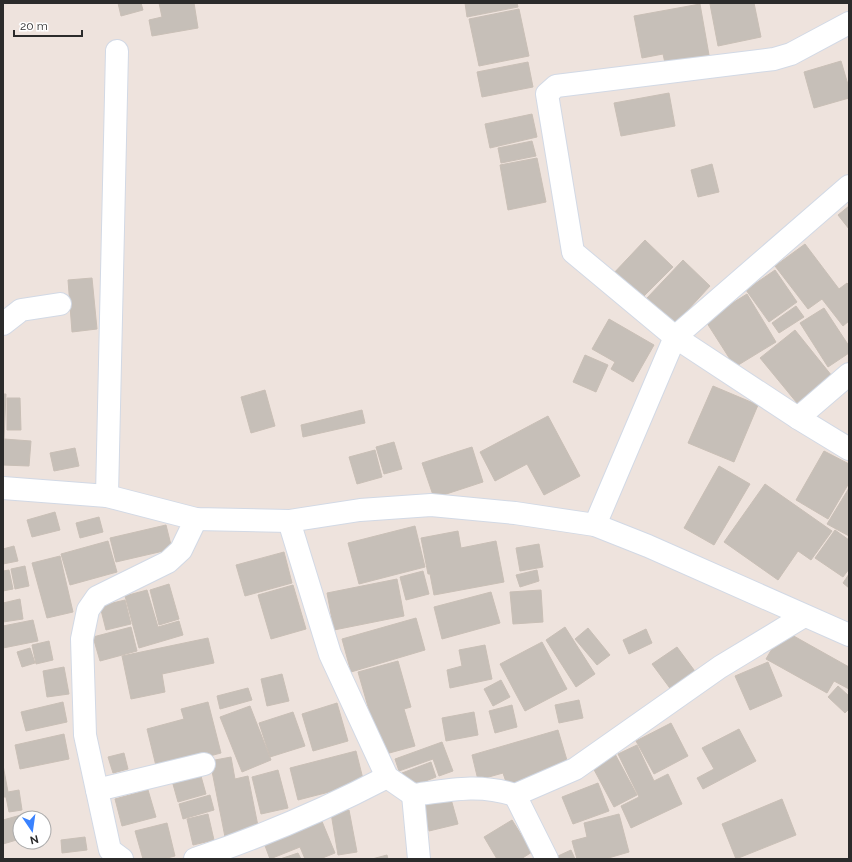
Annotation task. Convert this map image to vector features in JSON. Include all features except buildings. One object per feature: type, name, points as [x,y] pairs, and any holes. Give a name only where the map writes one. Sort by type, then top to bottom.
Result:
[{"type":"street","points":[[849,23],[791,54],[774,59],[556,86],[547,94],[573,252],[675,337],[798,418],[849,449]]},
{"type":"street","points":[[106,496],[117,51]]},
{"type":"street","points":[[595,525],[675,337],[849,186]]},
{"type":"street","points":[[3,324],[21,310],[60,304]]},
{"type":"street","points":[[798,418],[849,374]]},
{"type":"street","points":[[3,488],[106,496],[196,519],[289,521],[360,510],[431,505],[515,513],[595,525],[648,546],[849,635]]},
{"type":"street","points":[[122,859],[110,850],[85,735],[82,639],[88,610],[97,597],[168,562],[181,550],[196,519]]},
{"type":"street","points":[[289,521],[330,654],[387,777],[413,795],[465,788],[496,789],[515,795],[575,768],[720,667],[804,616]]},
{"type":"street","points":[[97,790],[204,764]]},
{"type":"street","points":[[195,859],[244,842],[331,806],[387,777]]},
{"type":"street","points":[[413,795],[419,859]]},
{"type":"street","points":[[515,795],[547,859]]}]
